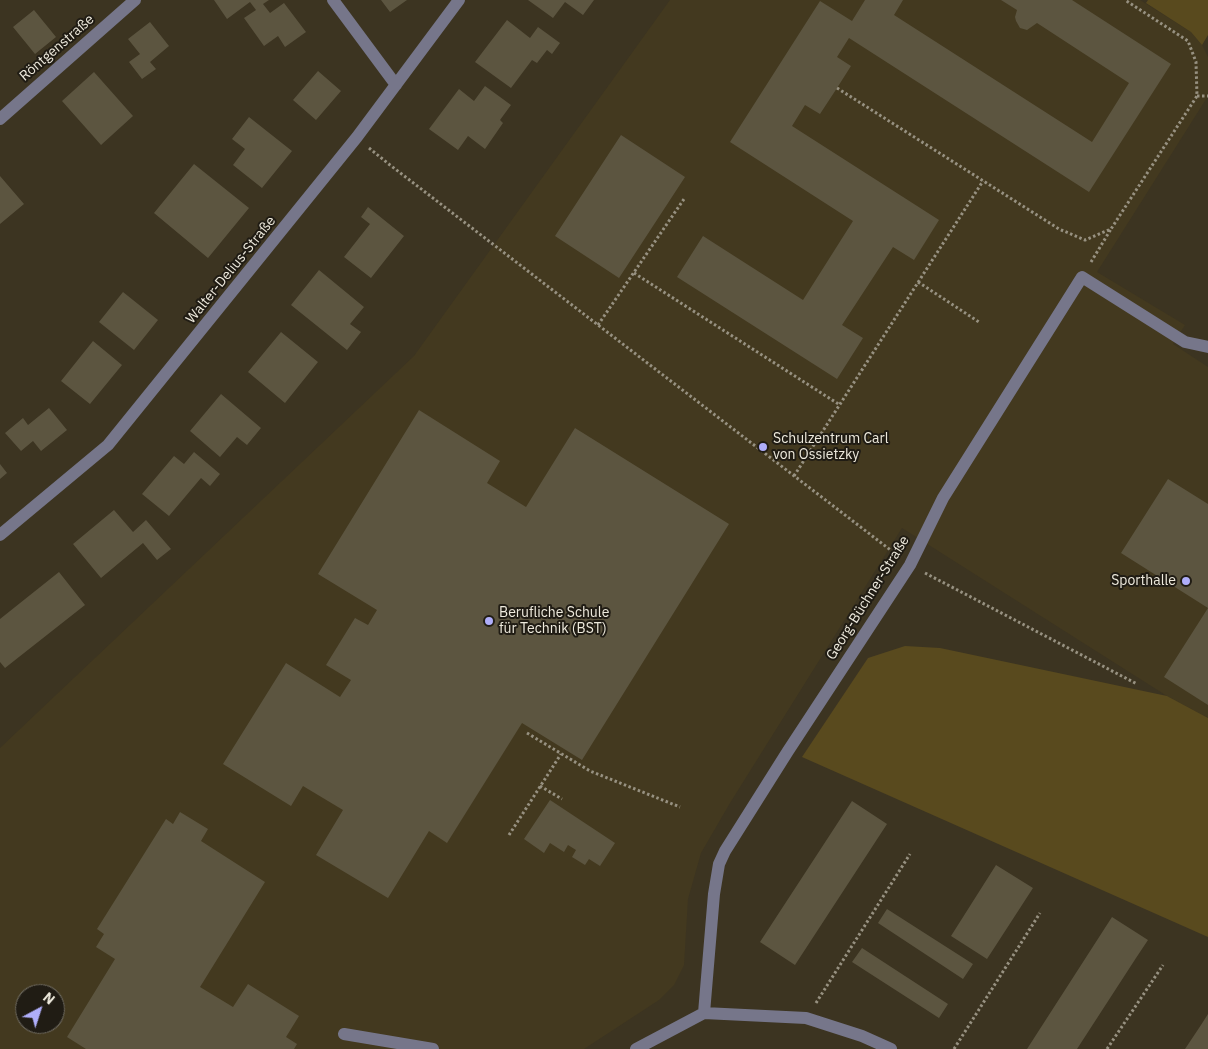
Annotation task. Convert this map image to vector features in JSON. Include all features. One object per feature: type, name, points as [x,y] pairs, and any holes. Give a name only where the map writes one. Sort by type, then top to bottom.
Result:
[{"type":"street","name":"Röntgenstraße","points":[[0,119],[135,0]]},
{"type":"street","points":[[333,0],[396,85]]},
{"type":"street","name":"Walter-Delius-Straße","points":[[0,535],[108,445],[358,137],[459,0]]},
{"type":"street","points":[[1082,277],[1185,342],[1208,347]]},
{"type":"street","name":"Georg-Büchner-Straße","points":[[704,1013],[714,894],[720,864],[725,851],[910,565],[943,498],[1082,277]]},
{"type":"street","points":[[636,1049],[704,1013],[806,1018],[862,1036],[891,1049]]},
{"type":"street","points":[[344,1034],[433,1049]]},
{"type":"path","points":[[1082,277],[1110,229],[1197,96],[1196,62],[1188,41],[1125,0]]},
{"type":"path","points":[[837,88],[1059,229],[1086,240],[1110,229]]},
{"type":"path","points":[[1197,96],[1208,96]]},
{"type":"path","points":[[358,137],[390,165],[910,565],[1137,684]]},
{"type":"path","points":[[794,476],[982,181]]},
{"type":"path","points":[[598,325],[684,199]]},
{"type":"path","points":[[634,273],[840,405]]},
{"type":"path","points":[[918,282],[979,322]]},
{"type":"path","points":[[527,733],[590,771],[680,807]]},
{"type":"path","points":[[509,835],[561,754]]},
{"type":"path","points":[[540,786],[562,799]]},
{"type":"path","points":[[806,1018],[910,854]]},
{"type":"path","points":[[954,1049],[1040,912]]},
{"type":"path","points":[[1107,1049],[1163,965]]},
{"type":"shaded area","name":"Schulzentrum Carl von Ossietzky","points":[[670,0],[1140,0],[1191,32],[1202,45],[1208,57],[1208,96],[1097,272],[1185,325],[1173,344],[1208,367],[1208,718],[1167,696],[902,528],[730,803],[701,853],[688,899],[684,965],[674,985],[659,1000],[584,1049],[0,1049],[0,748],[414,356]]},
{"type":"shaded area","points":[[1148,0],[1208,0],[1208,35],[1202,45],[1191,32],[1146,3]]},
{"type":"shaded area","points":[[905,646],[940,648],[1167,696],[1208,718],[1208,937],[802,757],[868,658]]},
{"type":"building","points":[[214,0],[269,0],[263,4],[270,13],[284,3],[306,32],[285,47],[278,36],[264,46],[244,18],[256,10],[250,2],[227,19]]},
{"type":"building","points":[[381,0],[407,0],[390,12]]},
{"type":"building","points":[[528,0],[594,0],[583,15],[565,2],[553,18]]},
{"type":"building","points":[[865,0],[903,0],[894,15],[1092,142],[1129,83],[1037,23],[1027,30],[1020,28],[1015,17],[1017,10],[1001,0],[1072,0],[1171,64],[1089,192],[849,38],[837,57],[851,66],[837,88],[820,114],[805,105],[792,126],[939,220],[914,260],[893,247],[842,325],[863,338],[837,379],[677,277],[703,236],[803,300],[853,221],[730,142],[820,1],[852,21]]},
{"type":"building","points":[[34,10],[56,37],[35,54],[13,27]]},
{"type":"building","points":[[507,20],[530,38],[538,27],[560,43],[552,54],[547,50],[537,63],[532,60],[511,88],[475,62]]},
{"type":"building","points":[[150,22],[169,46],[150,62],[156,69],[142,79],[129,62],[140,54],[128,39]]},
{"type":"building","points":[[318,71],[341,91],[316,120],[293,100]]},
{"type":"building","points":[[94,72],[133,116],[101,145],[62,101]]},
{"type":"building","points":[[485,86],[511,105],[500,120],[503,123],[485,149],[468,136],[458,150],[429,129],[459,89],[474,101]]},
{"type":"building","points":[[249,117],[292,151],[262,188],[233,165],[245,149],[232,139]]},
{"type":"building","points":[[621,135],[685,177],[619,278],[555,236]]},
{"type":"building","points":[[194,164],[249,208],[208,258],[154,213]]},
{"type":"building","points":[[0,176],[24,204],[0,224]]},
{"type":"building","points":[[368,207],[404,236],[371,278],[344,257],[370,224],[361,217]]},
{"type":"building","points":[[319,270],[364,307],[350,324],[361,332],[347,350],[291,305]]},
{"type":"building","points":[[123,292],[158,320],[134,350],[99,322]]},
{"type":"building","points":[[281,332],[318,362],[285,403],[248,372]]},
{"type":"building","points":[[93,341],[122,365],[90,404],[61,381]]},
{"type":"building","points":[[221,394],[261,428],[247,445],[237,437],[220,457],[190,431]]},
{"type":"building","points":[[49,408],[67,430],[41,451],[33,441],[21,451],[5,433],[23,418],[28,425]]},
{"type":"building","points":[[419,410],[500,461],[487,483],[526,507],[575,428],[729,524],[582,760],[522,723],[447,843],[429,831],[388,898],[316,855],[343,810],[303,786],[291,806],[223,764],[286,663],[340,697],[351,680],[326,665],[355,618],[368,625],[377,610],[318,574]]},
{"type":"building","points":[[194,452],[220,474],[210,486],[201,478],[169,516],[142,494],[174,456],[184,464]]},
{"type":"building","points":[[0,464],[7,473],[0,479]]},
{"type":"building","name":"Sporthalle","points":[[1168,479],[1208,504],[1208,608],[1121,553]]},
{"type":"building","points":[[114,510],[133,532],[146,520],[171,549],[157,560],[143,543],[101,578],[73,544]]},
{"type":"building","points":[[59,572],[85,605],[5,668],[0,662],[0,619]]},
{"type":"building","points":[[1208,608],[1208,705],[1164,677]]},
{"type":"building","points":[[550,800],[615,843],[600,866],[589,859],[585,865],[572,857],[576,850],[568,845],[564,852],[550,843],[544,853],[524,839]]},
{"type":"building","points":[[852,801],[887,824],[795,965],[760,942]]},
{"type":"building","points":[[180,812],[208,829],[201,841],[265,882],[200,987],[233,1007],[248,984],[299,1016],[286,1037],[297,1044],[294,1049],[86,1049],[67,1037],[115,959],[96,947],[104,934],[97,929],[166,819],[173,824]]},
{"type":"building","points":[[996,865],[1033,888],[987,959],[951,936]]},
{"type":"building","points":[[887,909],[973,964],[963,979],[878,923]]},
{"type":"building","points":[[1112,917],[1148,940],[1077,1049],[1027,1049]]},
{"type":"building","points":[[862,948],[948,1004],[939,1018],[852,962]]},
{"type":"building","points":[[1208,1014],[1208,1049],[1185,1049],[1201,1025]]},
{"type":"place","name":"Schulzentrum Carl von Ossietzky","points":[[763,447]]},
{"type":"place","name":"Sporthalle","points":[[1186,581]]},
{"type":"place","name":"Berufliche Schule für Technik (BST)","points":[[489,621]]}]
